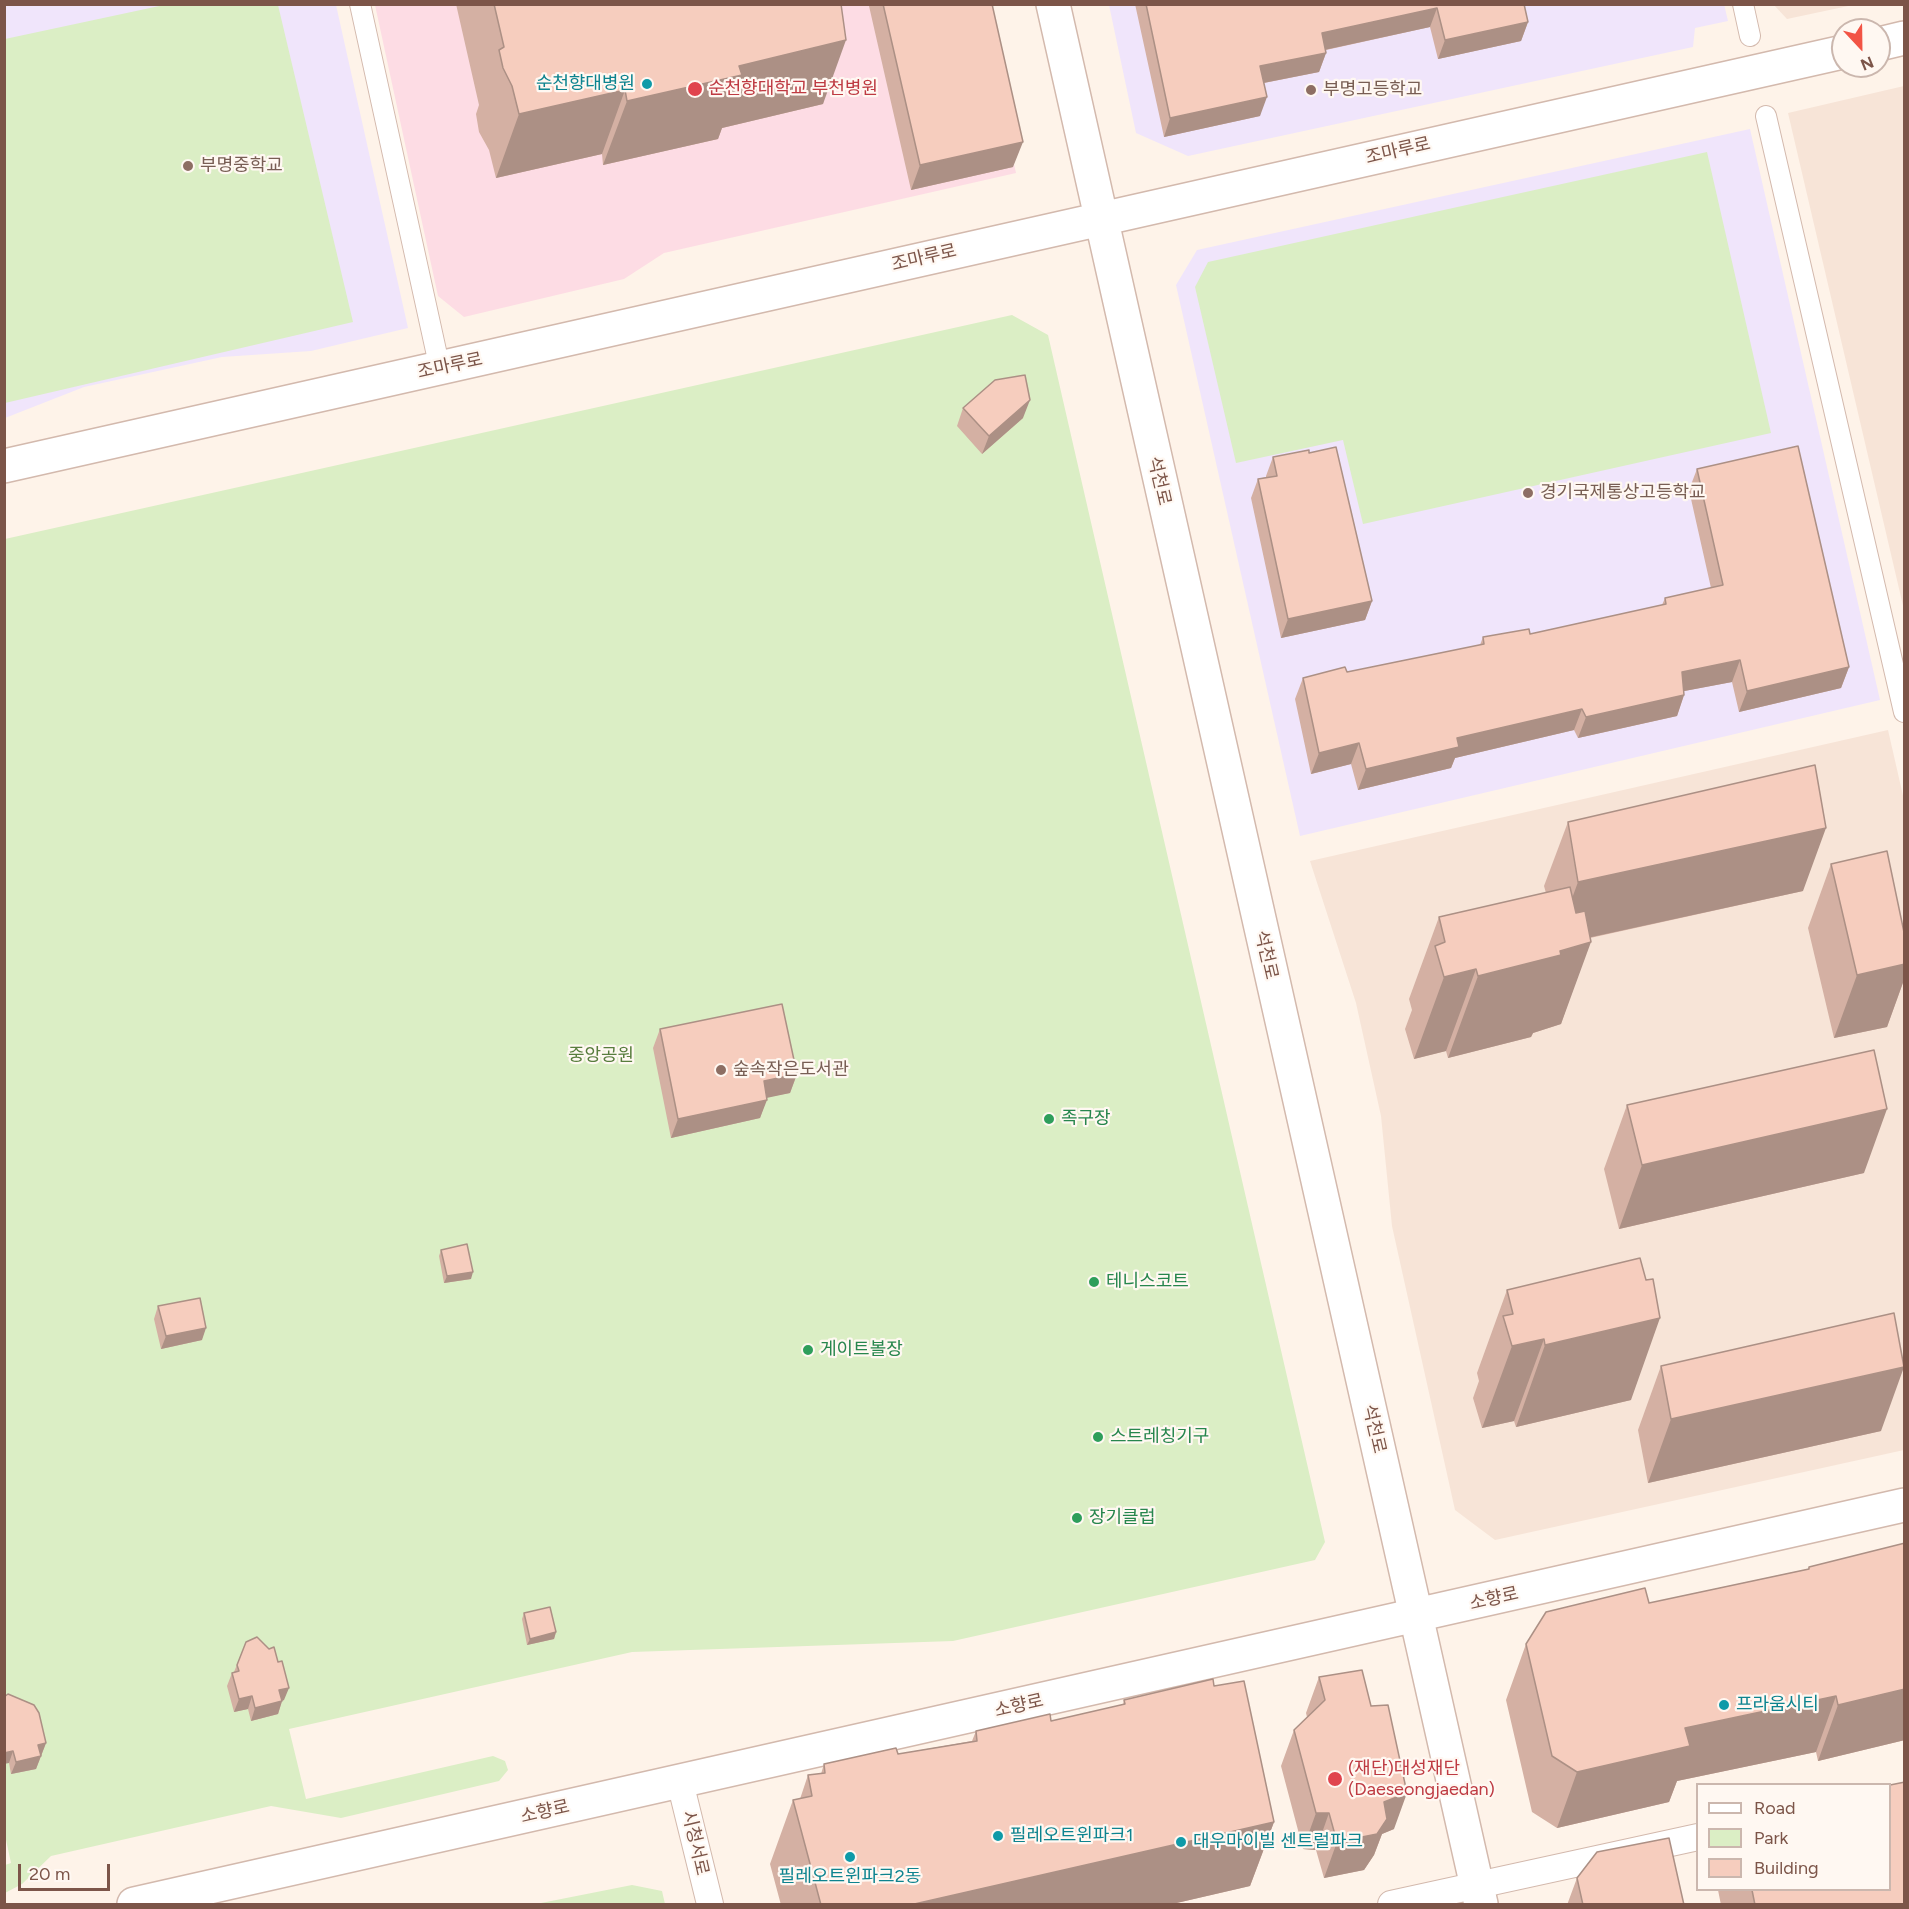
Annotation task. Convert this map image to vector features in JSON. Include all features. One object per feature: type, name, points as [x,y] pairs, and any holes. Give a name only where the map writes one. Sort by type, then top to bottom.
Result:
[{"type":"street","points":[[360,4],[440,369]]},
{"type":"street","name":"석천로","points":[[1053,4],[1479,1895]]},
{"type":"street","points":[[1743,4],[1750,36]]},
{"type":"street","name":"조마루로","points":[[4,466],[1831,55]]},
{"type":"street","points":[[1766,116],[1905,712]]},
{"type":"street","name":"소향로","points":[[134,1905],[1905,1505]]},
{"type":"street","name":"시청서로","points":[[680,1782],[710,1905]]},
{"type":"street","points":[[1390,1905],[1479,1895],[1696,1838]]},
{"type":"shaded area","name":"부명고등학교","points":[[1724,4],[1728,21],[1695,28],[1693,47],[1188,156],[1136,133],[1109,5]]},
{"type":"shaded area","points":[[1773,4],[1853,4],[1853,5],[1787,19]]},
{"type":"shaded area","name":"부명중학교","points":[[4,5],[336,5],[408,328],[311,351],[222,357],[84,387],[5,418]]},
{"type":"shaded area","name":"순천향대학교 부천병원","points":[[375,5],[979,5],[1016,173],[664,253],[624,279],[464,317],[438,296]]},
{"type":"shaded area","points":[[1904,86],[1904,610],[1788,113]]},
{"type":"shaded area","name":"경기국제통상고등학교","points":[[1750,129],[1880,700],[1300,836],[1176,285],[1197,250]]},
{"type":"shaded area","points":[[1888,730],[1904,800],[1904,1450],[1495,1540],[1455,1510],[1392,1226],[1381,1116],[1356,1003],[1310,861]]},
{"type":"green space","name":"부명중학교","points":[[164,5],[278,5],[353,322],[5,403],[5,39]]},
{"type":"green space","points":[[1707,152],[1771,433],[1363,524],[1343,440],[1236,463],[1195,287],[1208,262]]},
{"type":"green space","name":"중앙공원","points":[[1012,315],[1048,335],[1325,1542],[1315,1560],[953,1641],[632,1652],[289,1729],[306,1799],[493,1756],[505,1761],[508,1770],[499,1781],[341,1818],[271,1806],[51,1856],[22,1884],[5,1893],[5,1865],[11,1863],[5,1835],[5,539]]},
{"type":"green space","points":[[632,1885],[662,1891],[665,1904],[536,1904]]},
{"type":"building","points":[[494,4],[841,4],[846,40],[739,66],[742,75],[627,101],[625,90],[519,114],[512,86],[503,68],[499,50],[504,47]]},
{"type":"building","points":[[883,4],[992,4],[1023,142],[920,165]]},
{"type":"building","points":[[1146,4],[1524,4],[1528,22],[1445,40],[1437,8],[1322,33],[1326,53],[1260,66],[1267,97],[1170,118]]},
{"type":"building","points":[[1025,375],[1030,400],[989,436],[963,408],[995,380]]},
{"type":"building","points":[[1798,446],[1849,667],[1747,691],[1740,660],[1682,672],[1684,695],[1586,717],[1582,709],[1457,738],[1459,747],[1366,769],[1359,743],[1319,753],[1303,678],[1345,667],[1347,672],[1484,644],[1483,637],[1529,629],[1530,634],[1666,604],[1665,598],[1723,585],[1697,469]]},
{"type":"building","points":[[1336,447],[1372,601],[1288,619],[1258,479],[1277,476],[1273,457]]},
{"type":"building","points":[[1815,765],[1826,828],[1578,882],[1568,822]]},
{"type":"building","points":[[1887,851],[1905,937],[1905,964],[1857,975],[1831,864]]},
{"type":"building","points":[[1570,887],[1576,913],[1585,911],[1591,942],[1560,951],[1561,955],[1478,976],[1476,969],[1444,977],[1435,946],[1445,942],[1439,917]]},
{"type":"building","name":"숲속작은도서관","points":[[782,1004],[797,1074],[764,1081],[767,1100],[678,1119],[660,1029]]},
{"type":"building","points":[[1874,1050],[1887,1109],[1642,1165],[1627,1105]]},
{"type":"building","points":[[467,1244],[473,1272],[447,1276],[441,1250]]},
{"type":"building","points":[[1640,1258],[1646,1280],[1653,1279],[1660,1318],[1545,1345],[1544,1339],[1512,1346],[1503,1316],[1513,1314],[1507,1290]]},
{"type":"building","points":[[200,1298],[206,1328],[166,1336],[158,1306]]},
{"type":"building","points":[[1894,1313],[1904,1367],[1671,1419],[1661,1366]]},
{"type":"building","points":[[1905,1543],[1905,1689],[1838,1705],[1836,1696],[1685,1728],[1690,1746],[1577,1772],[1552,1756],[1526,1644],[1546,1612],[1645,1588],[1649,1603],[1809,1569],[1809,1567]]},
{"type":"building","points":[[550,1607],[556,1632],[530,1639],[524,1613]]},
{"type":"building","points":[[257,1637],[269,1649],[274,1647],[278,1662],[282,1661],[289,1688],[279,1690],[282,1701],[255,1708],[252,1696],[239,1699],[232,1673],[239,1671],[237,1665],[246,1642]]},
{"type":"building","points":[[1362,1670],[1371,1706],[1388,1705],[1407,1793],[1384,1802],[1387,1819],[1377,1834],[1337,1842],[1329,1813],[1316,1813],[1294,1730],[1325,1700],[1319,1677]]},
{"type":"building","points":[[1213,1679],[1214,1686],[1244,1681],[1274,1822],[910,1905],[821,1905],[793,1800],[812,1796],[808,1775],[825,1773],[824,1764],[896,1748],[898,1754],[977,1741],[976,1731],[1050,1714],[1051,1721],[1125,1704],[1124,1700]]},
{"type":"building","points":[[8,1694],[34,1705],[39,1713],[46,1743],[38,1745],[41,1756],[16,1762],[13,1751],[4,1753],[4,1697]]},
{"type":"building","points":[[1905,1782],[1905,1905],[1755,1905],[1752,1891],[1891,1891],[1891,1785]]},
{"type":"building","points":[[1669,1838],[1684,1905],[1583,1905],[1577,1878],[1597,1852]]},
{"type":"place","name":"순천향대병원","points":[[647,84]]},
{"type":"place","name":"순천향대학교 부천병원","points":[[695,89]]},
{"type":"place","name":"부명고등학교","points":[[1311,90]]},
{"type":"place","name":"부명중학교","points":[[188,166]]},
{"type":"place","name":"경기국제통상고등학교","points":[[1528,493]]},
{"type":"place","name":"숲속작은도서관","points":[[721,1070]]},
{"type":"place","name":"족구장","points":[[1049,1119]]},
{"type":"place","name":"테니스코트","points":[[1094,1282]]},
{"type":"place","name":"게이트볼장","points":[[808,1350]]},
{"type":"place","name":"스트레칭기구","points":[[1098,1437]]},
{"type":"place","name":"장기클럽","points":[[1077,1518]]},
{"type":"place","name":"프라움시티","points":[[1724,1705]]},
{"type":"place","name":"(재단)대성재단 (Daeseongjaedan)","points":[[1335,1779]]},
{"type":"place","name":"필레오트윈파크1","points":[[998,1836]]},
{"type":"place","name":"대우마이빌 센트럴파크","points":[[1181,1842]]},
{"type":"place","name":"필레오트윈파크2동","points":[[850,1857]]}]
